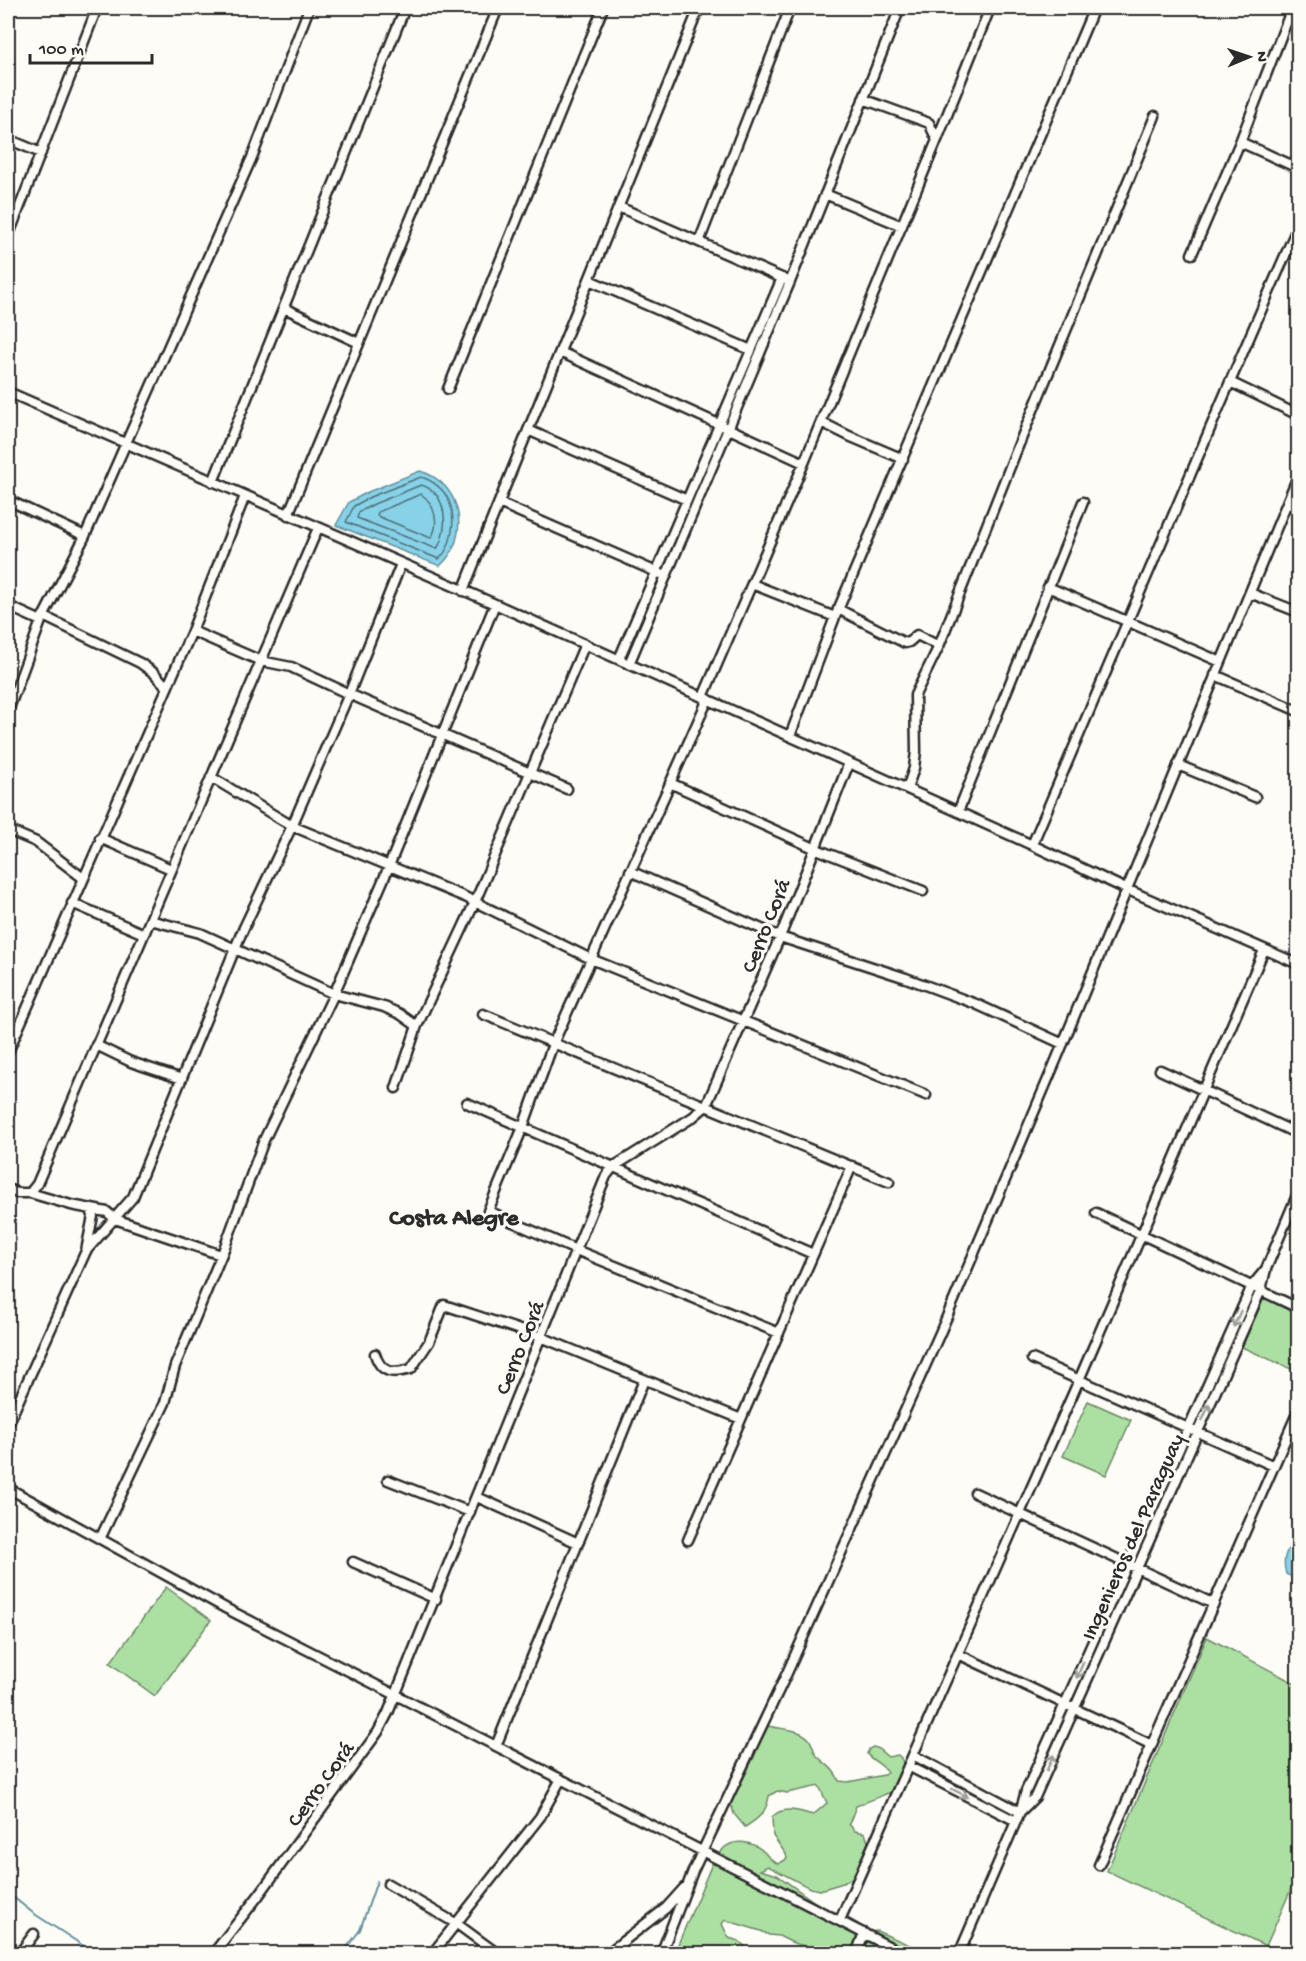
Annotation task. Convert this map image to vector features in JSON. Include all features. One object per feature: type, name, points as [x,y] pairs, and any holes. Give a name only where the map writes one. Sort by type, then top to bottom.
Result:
[{"type":"street","points":[[8,237],[97,8]]},
{"type":"street","points":[[8,711],[42,619],[86,536],[253,155],[309,8]]},
{"type":"street","points":[[213,482],[405,8]]},
{"type":"street","points":[[288,515],[498,8]]},
{"type":"street","points":[[448,389],[603,8]]},
{"type":"street","points":[[463,591],[699,8]]},
{"type":"street","points":[[699,242],[790,8]]},
{"type":"street","points":[[619,659],[751,350],[825,194],[900,8]]},
{"type":"street","points":[[779,1333],[576,1250],[489,1211],[553,1044],[670,783],[902,226],[990,8]]},
{"type":"street","points":[[790,736],[836,613],[1094,8]]},
{"type":"street","points":[[1192,254],[1240,142],[1292,8]]},
{"type":"street","points":[[863,99],[929,123],[937,140]]},
{"type":"street","points":[[907,789],[914,768],[916,752],[915,695],[939,646],[1032,413],[1155,116]]},
{"type":"street","points":[[8,139],[41,153]]},
{"type":"street","points":[[1240,142],[1299,168]]},
{"type":"street","points":[[825,194],[902,226]]},
{"type":"street","points":[[619,207],[786,280]]},
{"type":"street","points":[[1032,845],[1299,226]]},
{"type":"street","points":[[589,280],[751,350]]},
{"type":"street","points":[[629,664],[728,428],[786,280]]},
{"type":"street","points":[[284,308],[359,343]]},
{"type":"street","points":[[560,352],[804,463]]},
{"type":"street","points":[[1230,382],[1299,415]]},
{"type":"street","points":[[8,392],[495,604],[1126,889],[1299,964]]},
{"type":"street","points":[[821,422],[903,459]]},
{"type":"street","points":[[528,430],[687,500]]},
{"type":"street","points":[[607,1953],[682,1893],[787,1673],[940,1333],[1299,476]]},
{"type":"street","points":[[9,1047],[192,631],[245,496]]},
{"type":"street","points":[[8,500],[86,536]]},
{"type":"street","points":[[958,812],[1083,502]]},
{"type":"street","points":[[499,503],[665,576]]},
{"type":"street","points":[[1287,503],[1299,508]]},
{"type":"street","points":[[30,1193],[37,1184],[318,528]]},
{"type":"street","points":[[86,1251],[133,1197],[235,950],[349,694],[401,564]]},
{"type":"street","points":[[752,584],[836,613],[905,643],[917,635],[939,646]]},
{"type":"street","points":[[1048,587],[1221,662]]},
{"type":"street","points":[[1250,593],[1299,612]]},
{"type":"street","points":[[100,1539],[165,1403],[175,1366],[221,1255],[264,1140],[334,994],[389,866],[495,604]]},
{"type":"street","points":[[8,606],[140,663],[167,687]]},
{"type":"street","points":[[192,631],[261,661],[291,667],[567,789]]},
{"type":"street","points":[[396,1088],[417,1026],[475,902],[585,644]]},
{"type":"street","points":[[1215,675],[1299,711]]},
{"type":"street","name":"Cerro Corá","points":[[213,1953],[259,1895],[378,1732],[397,1695],[606,1176],[613,1167],[693,1117],[706,1106],[780,937],[849,763]]},
{"type":"street","points":[[1178,765],[1255,797]]},
{"type":"street","points":[[211,777],[292,826],[475,902],[591,959],[926,1095]]},
{"type":"street","points":[[670,783],[814,848],[923,891]]},
{"type":"street","points":[[8,830],[36,842],[83,878]]},
{"type":"street","points":[[100,838],[171,869]]},
{"type":"street","points":[[630,871],[780,937],[906,978],[976,1004],[1063,1044]]},
{"type":"street","points":[[72,903],[144,934]]},
{"type":"street","points":[[150,920],[190,929],[334,994],[384,1007],[400,1014],[417,1026]]},
{"type":"street","points":[[840,1920],[1079,1380],[1264,950]]},
{"type":"street","points":[[483,1014],[889,1182]]},
{"type":"street","points":[[96,1045],[131,1062],[182,1079]]},
{"type":"street","points":[[1160,1070],[1299,1134]]},
{"type":"street","points":[[467,1103],[813,1254]]},
{"type":"street","points":[[688,1540],[852,1166]]},
{"type":"street","points":[[8,1190],[16,1193],[30,1193],[71,1205],[107,1212],[115,1219],[221,1255]]},
{"type":"street","name":"Ingenieros del Paraguay","points":[[1020,1812],[1035,1797],[1261,1290],[1266,1269],[1299,1193]]},
{"type":"street","points":[[8,1425],[86,1251],[93,1216],[91,1209]]},
{"type":"street","points":[[1096,1213],[1299,1308]]},
{"type":"street","name":"Ingenieros del Paraguay","points":[[959,1953],[1020,1812],[1026,1791],[1188,1428],[1252,1286],[1266,1269]]},
{"type":"street","points":[[375,1353],[377,1363],[387,1371],[396,1373],[411,1369],[429,1342],[444,1305],[541,1337],[741,1419]]},
{"type":"street","points":[[1032,1359],[1274,1467]]},
{"type":"street","points":[[496,1746],[644,1380]]},
{"type":"street","points":[[1099,1865],[1299,1411]]},
{"type":"street","points":[[388,1480],[470,1512]]},
{"type":"street","points":[[8,1488],[227,1609],[904,1953]]},
{"type":"street","points":[[975,1493],[1214,1604]]},
{"type":"street","points":[[477,1497],[578,1543]]},
{"type":"street","points":[[353,1562],[436,1599]]},
{"type":"street","points":[[958,1654],[1152,1744]]},
{"type":"street","points":[[913,1755],[1020,1812]]},
{"type":"street","points":[[908,1766],[1016,1821]]},
{"type":"street","points":[[432,1953],[540,1816],[561,1779]]},
{"type":"street","points":[[661,1953],[693,1871]]},
{"type":"street","points":[[388,1884],[457,1923],[498,1953]]},
{"type":"street","points":[[856,1953],[864,1933]]},
{"type":"street","points":[[19,1953],[34,1934]]},
{"type":"green space","points":[[1264,1298],[1298,1313],[1298,1372],[1242,1347]]},
{"type":"green space","points":[[1088,1401],[1131,1420],[1106,1475],[1063,1456]]},
{"type":"green space","points":[[166,1587],[211,1620],[155,1696],[110,1663]]},
{"type":"green space","points":[[1207,1637],[1298,1685],[1298,1873],[1266,1946],[1107,1871]]},
{"type":"green space","points":[[768,1726],[796,1731],[805,1736],[817,1756],[833,1770],[839,1781],[848,1782],[884,1775],[887,1772],[867,1754],[873,1747],[888,1757],[898,1755],[901,1759],[903,1768],[891,1792],[856,1806],[849,1824],[855,1831],[865,1833],[868,1842],[862,1862],[851,1879],[820,1890],[810,1888],[768,1866],[760,1870],[777,1875],[823,1908],[841,1914],[858,1924],[860,1933],[877,1931],[912,1946],[913,1953],[846,1954],[845,1950],[813,1949],[725,1920],[722,1924],[729,1938],[739,1941],[752,1953],[674,1954],[712,1864],[716,1865],[724,1848],[733,1843],[744,1842],[760,1849],[778,1864],[787,1859],[773,1836],[772,1817],[786,1810],[813,1815],[827,1803],[819,1786],[787,1793],[777,1791],[769,1796],[761,1814],[745,1827],[734,1814],[731,1804],[733,1798],[754,1756],[759,1739]]},
{"type":"water","points":[[420,471],[434,477],[446,487],[458,512],[459,527],[456,541],[450,554],[440,566],[336,525],[349,502]]},
{"type":"water","points":[[1298,1541],[1298,1580],[1286,1574],[1284,1564],[1287,1550]]},
{"type":"waterway","points":[[342,1954],[360,1930],[377,1881]]},
{"type":"waterway","points":[[8,1893],[33,1913],[96,1954]]},
{"type":"district","name":"Costa Alegre","points":[[454,1216]]}]
